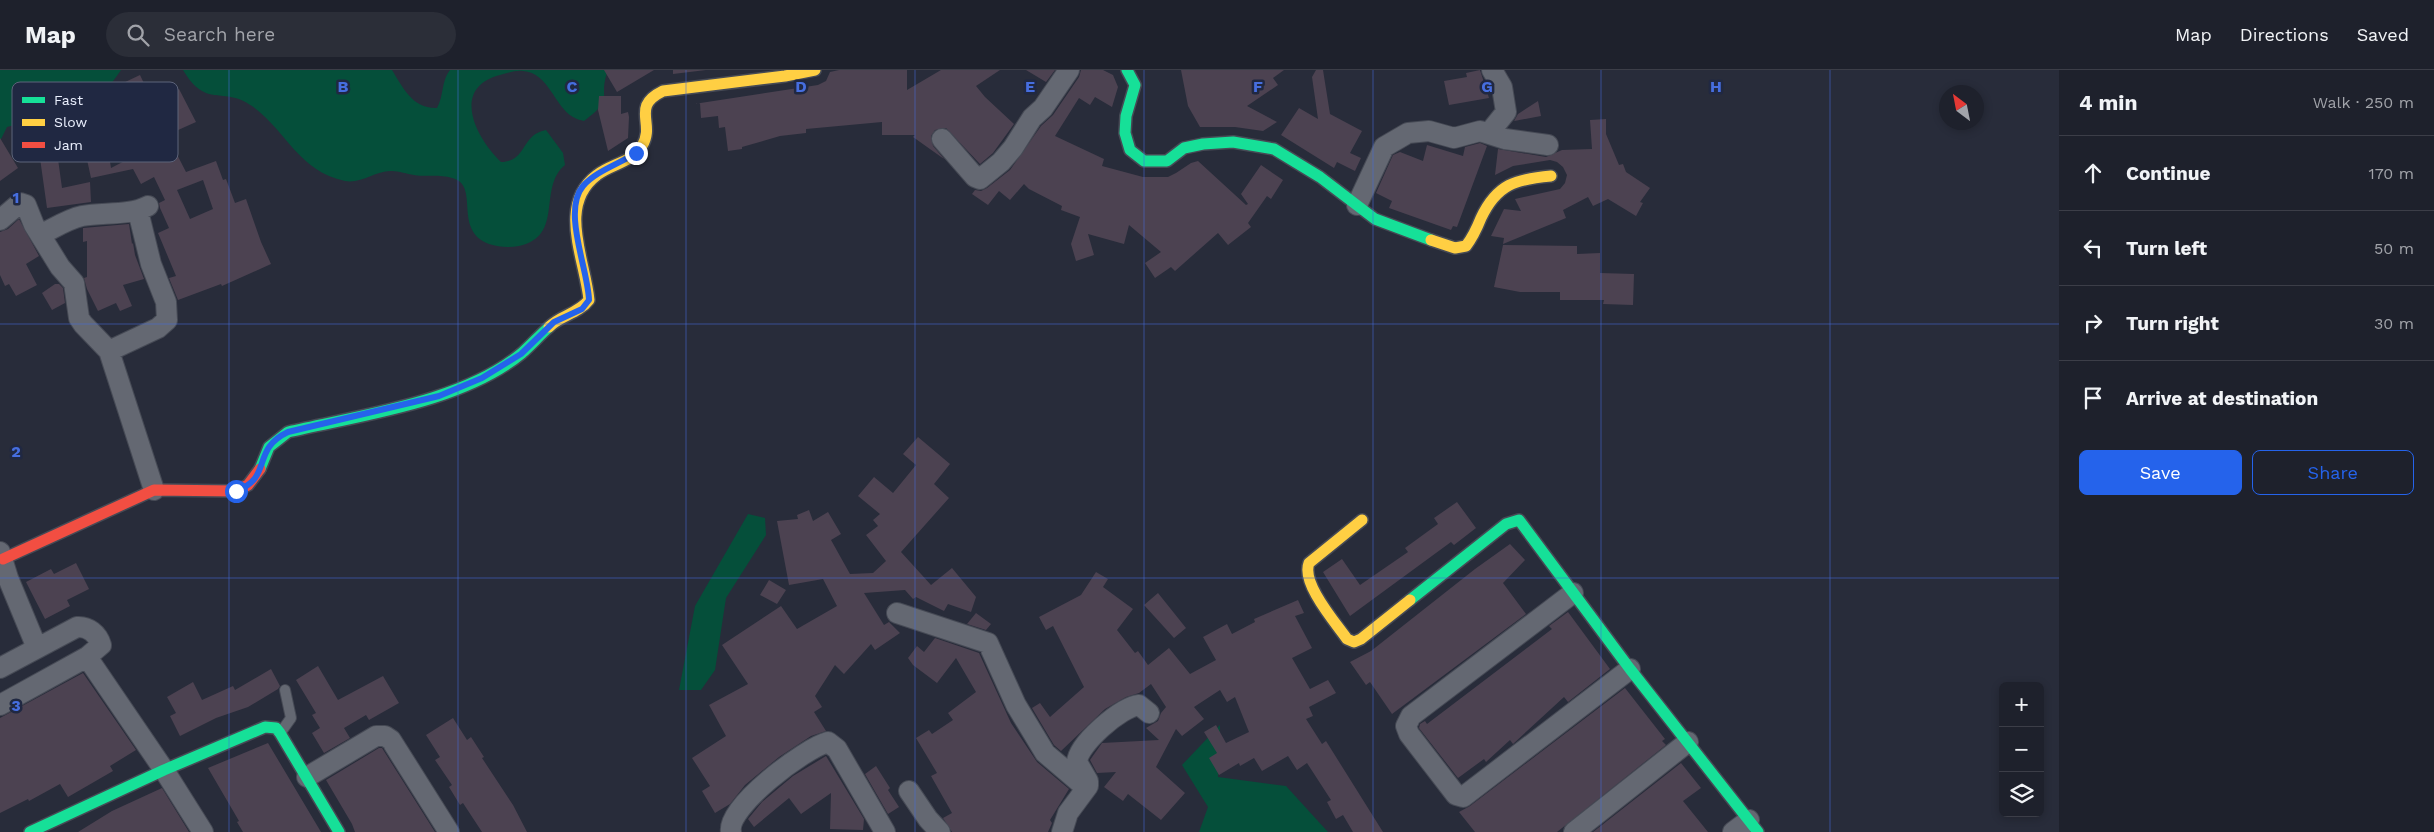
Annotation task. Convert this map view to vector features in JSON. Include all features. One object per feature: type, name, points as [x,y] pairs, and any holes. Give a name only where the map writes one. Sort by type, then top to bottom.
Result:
[{"type":"street","points":[[37,648],[6,590],[2,556],[154,490],[236,491],[246,487],[258,476],[265,451],[270,443],[282,434],[439,396],[482,378],[521,354],[554,322],[582,309],[589,300],[588,285],[574,222],[575,210],[582,188],[608,169],[636,153],[642,145],[646,133],[644,109],[652,95],[663,91],[785,76],[815,70]]},
{"type":"street","points":[[942,140],[975,177],[980,179],[1001,162],[1013,148],[1032,118],[1043,108],[1068,70]]},
{"type":"street","points":[[1127,70],[1135,85],[1126,117],[1124,135],[1129,149],[1144,162],[1167,161],[1184,148],[1203,144],[1234,142],[1274,149],[1320,177],[1375,219],[1408,233],[1462,248],[1476,235],[1494,195],[1506,185],[1524,178],[1551,176]]},
{"type":"street","points":[[1489,133],[1506,112],[1502,87],[1492,70]]},
{"type":"street","points":[[1357,204],[1384,147],[1408,133],[1429,131],[1454,138],[1480,131],[1505,139],[1548,145]]},
{"type":"street","points":[[0,220],[13,207],[20,203],[24,204],[34,225],[42,234],[60,267],[74,283],[79,318],[109,351],[154,490]]},
{"type":"street","points":[[42,234],[79,217],[143,208],[152,264],[166,302],[167,320],[158,328],[109,351]]},
{"type":"street","points":[[1362,520],[1317,555],[1306,570],[1309,583],[1344,634],[1352,641],[1361,639],[1506,524],[1515,520],[1526,528],[1630,669],[1688,742],[1747,828]]},
{"type":"street","points":[[1573,593],[1411,716],[1406,726],[1409,734],[1456,795],[1463,797],[1630,669]]},
{"type":"street","points":[[897,613],[988,643],[1016,706],[1045,753],[1086,788]]},
{"type":"street","points":[[0,668],[77,627],[83,626],[98,636],[101,645],[87,657],[0,705]]},
{"type":"street","points":[[87,657],[164,770],[203,832]]},
{"type":"street","points":[[1062,832],[1068,813],[1086,788],[1088,781],[1077,762],[1080,750],[1124,711],[1139,705],[1149,713]]},
{"type":"street","points":[[44,829],[164,770],[265,728],[276,728],[339,832]]},
{"type":"street","points":[[307,777],[376,736],[385,736],[391,740],[449,832]]},
{"type":"street","points":[[731,832],[729,825],[736,814],[755,793],[784,768],[812,749],[828,742],[836,749],[885,832]]},
{"type":"street","points":[[1574,832],[1688,742]]},
{"type":"street","points":[[909,791],[928,819],[940,832]]},
{"type":"lane","points":[[280,733],[290,718],[285,690]]},
{"type":"green space","points":[[0,70],[121,70],[112,82],[12,82],[12,126],[7,127],[0,141]]},
{"type":"green space","points":[[183,70],[392,70],[415,101],[421,105],[437,108],[445,79],[450,70],[608,70],[603,102],[584,121],[574,118],[566,112],[539,77],[532,73],[518,71],[500,75],[485,81],[476,91],[472,102],[472,114],[483,140],[501,162],[510,161],[516,157],[532,137],[546,130],[563,153],[565,165],[557,175],[552,186],[549,210],[542,232],[533,241],[519,246],[507,247],[489,244],[478,237],[472,229],[465,189],[460,182],[447,177],[419,176],[397,171],[386,171],[357,181],[345,181],[329,176],[304,159],[274,126],[252,106],[232,97],[215,95],[200,90]]},
{"type":"green space","points":[[748,514],[765,518],[766,535],[726,598],[715,670],[701,690],[679,690],[695,606]]},
{"type":"green space","points":[[1220,725],[1218,777],[1286,786],[1328,832],[1199,832],[1208,807],[1182,765]]},
{"type":"building","points":[[604,70],[654,70],[617,92]]},
{"type":"building","points":[[673,70],[706,70],[673,74]]},
{"type":"building","points":[[839,70],[907,70],[907,90],[941,70],[1000,70],[976,86],[1014,124],[993,153],[980,164],[946,128],[935,130],[931,136],[933,146],[944,159],[913,137],[915,135],[882,135],[882,122],[806,129],[806,133],[780,136],[742,147],[742,149],[728,151],[725,127],[719,128],[718,116],[701,118],[700,103],[818,85],[826,81],[830,72]]},
{"type":"building","points":[[1026,70],[1055,70],[1046,82]]},
{"type":"building","points":[[1081,70],[1103,70],[1113,75],[1118,87],[1112,107],[1095,97],[1090,105],[1079,98],[1055,136],[1104,159],[1102,166],[1143,177],[1168,177],[1191,163],[1198,161],[1246,205],[1248,204],[1241,194],[1261,165],[1283,180],[1271,199],[1267,196],[1248,223],[1251,227],[1228,245],[1218,233],[1175,271],[1171,267],[1155,278],[1145,263],[1161,252],[1129,225],[1124,244],[1088,234],[1094,255],[1076,261],[1071,244],[1080,217],[1061,210],[1062,206],[1029,189],[1024,184],[1010,200],[999,191],[988,205],[972,194],[975,190],[981,191],[987,188],[1010,170],[1041,126],[1053,115],[1079,77]]},
{"type":"building","points":[[1181,70],[1284,70],[1273,78],[1278,85],[1247,106],[1277,122],[1263,131],[1235,127],[1200,127],[1188,106]]},
{"type":"building","points":[[1316,70],[1323,70],[1330,114],[1362,131],[1350,153],[1361,158],[1355,171],[1337,162],[1334,168],[1281,135],[1299,108],[1318,119],[1312,77]]},
{"type":"building","points":[[1480,70],[1489,98],[1449,105],[1444,81],[1467,77],[1466,73]]},
{"type":"building","points":[[140,75],[143,82],[125,82]]},
{"type":"building","points":[[178,89],[179,89],[196,122],[178,130]]},
{"type":"building","points":[[599,96],[621,96],[621,114],[628,112],[629,117],[628,138],[608,151],[598,110]]},
{"type":"building","points":[[1538,101],[1541,116],[1514,121],[1518,114]]},
{"type":"building","points":[[1606,119],[1606,134],[1619,165],[1623,164],[1626,172],[1650,188],[1640,202],[1643,203],[1636,216],[1608,199],[1593,206],[1588,197],[1563,210],[1566,218],[1503,244],[1504,238],[1491,236],[1504,209],[1521,211],[1515,199],[1560,189],[1565,183],[1567,175],[1563,167],[1557,162],[1550,160],[1513,166],[1495,175],[1498,149],[1546,157],[1562,150],[1592,149],[1590,120]]},
{"type":"building","points":[[0,138],[12,158],[12,162],[14,162],[18,168],[0,181]]},
{"type":"building","points":[[1480,143],[1487,146],[1457,227],[1453,226],[1451,230],[1389,208],[1392,201],[1376,193],[1393,155],[1400,152],[1423,161],[1427,145],[1463,156],[1465,147]]},
{"type":"building","points":[[178,156],[186,172],[216,161],[223,180],[226,179],[235,203],[246,199],[271,264],[222,286],[221,284],[178,300],[169,278],[176,276],[158,233],[169,228],[159,203],[165,200],[154,177],[141,184],[133,169],[91,178],[88,162],[110,162],[111,168],[123,162],[178,162]],"holes":[[[203,180],[213,209],[190,219],[177,190]]]},
{"type":"building","points":[[41,162],[58,162],[62,188],[90,182],[91,202],[47,208]]},
{"type":"building","points":[[19,219],[39,256],[26,264],[37,285],[16,296],[9,284],[5,286],[0,275],[0,232],[8,229]]},
{"type":"building","points":[[129,224],[135,255],[144,279],[123,285],[132,306],[120,311],[116,303],[98,311],[87,289],[84,278],[87,277],[87,241],[83,242],[83,228]]},
{"type":"building","points":[[1503,245],[1577,246],[1577,254],[1600,253],[1600,273],[1634,274],[1633,305],[1603,304],[1604,300],[1560,300],[1560,292],[1520,292],[1494,287]]},
{"type":"building","points":[[55,284],[59,284],[63,288],[65,303],[52,310],[42,293]]},
{"type":"building","points":[[918,437],[950,464],[934,484],[949,498],[901,552],[931,585],[952,568],[976,597],[971,612],[948,604],[944,611],[916,597],[913,599],[905,590],[864,593],[884,625],[889,622],[900,633],[875,650],[871,644],[844,674],[835,665],[815,696],[822,707],[814,712],[826,731],[811,736],[779,757],[745,785],[730,804],[715,813],[702,791],[710,786],[692,758],[726,736],[709,705],[748,684],[722,645],[781,606],[797,629],[837,606],[823,579],[789,585],[777,521],[798,519],[797,515],[809,510],[813,521],[828,512],[841,534],[831,540],[850,574],[873,573],[886,561],[866,535],[878,526],[873,520],[880,514],[858,496],[874,477],[893,493],[916,465],[903,454]]},
{"type":"building","points":[[1457,502],[1476,528],[1454,545],[1451,542],[1350,616],[1323,572],[1342,559],[1360,585],[1408,552],[1405,548],[1438,524],[1434,518]]},
{"type":"building","points":[[1510,544],[1525,560],[1503,583],[1526,614],[1392,714],[1370,682],[1366,685],[1350,662],[1371,651],[1475,569]]},
{"type":"building","points":[[76,563],[89,589],[67,600],[70,606],[45,619],[26,582],[51,569],[54,574]]},
{"type":"building","points":[[1096,572],[1108,579],[1103,587],[1133,609],[1117,630],[1135,653],[1138,651],[1148,665],[1169,648],[1190,674],[1216,660],[1203,637],[1227,624],[1232,634],[1255,622],[1254,619],[1298,600],[1304,613],[1295,616],[1312,648],[1292,658],[1310,689],[1328,680],[1336,693],[1309,707],[1313,716],[1306,719],[1322,744],[1326,741],[1383,832],[1353,832],[1343,815],[1336,819],[1327,802],[1331,800],[1307,763],[1297,770],[1288,756],[1262,771],[1254,758],[1240,766],[1239,763],[1219,775],[1209,758],[1217,753],[1204,732],[1216,725],[1226,743],[1249,732],[1235,697],[1227,702],[1220,690],[1194,707],[1204,719],[1182,736],[1176,729],[1156,767],[1185,793],[1161,820],[1128,794],[1123,801],[1104,787],[1116,772],[1097,773],[1090,760],[1102,743],[1159,740],[1146,728],[1158,721],[1166,707],[1151,684],[1139,693],[1126,697],[1105,709],[1061,751],[1054,745],[1032,708],[1040,703],[1050,717],[1084,687],[1053,626],[1046,630],[1039,617],[1081,595]]},
{"type":"building","points":[[769,580],[786,590],[777,604],[760,595]]},
{"type":"building","points":[[1158,593],[1186,628],[1174,638],[1144,605]]},
{"type":"building","points":[[1568,612],[1610,669],[1568,702],[1564,697],[1513,744],[1510,740],[1486,762],[1484,759],[1458,778],[1419,728],[1420,724],[1425,721],[1427,724],[1552,629],[1549,626]]},
{"type":"building","points":[[976,613],[991,624],[986,630],[967,624]]},
{"type":"building","points":[[935,638],[979,653],[1011,723],[1037,762],[1069,789],[1050,820],[1052,823],[1048,832],[952,832],[943,818],[952,813],[931,776],[937,773],[916,738],[929,730],[932,734],[953,720],[948,713],[976,692],[956,658],[937,683],[913,665],[908,658],[917,646],[924,652]]},
{"type":"building","points":[[318,666],[338,700],[383,676],[399,703],[369,720],[366,715],[344,728],[350,738],[324,753],[312,733],[320,728],[312,715],[316,713],[296,680]]},
{"type":"building","points":[[271,669],[280,686],[278,689],[248,707],[216,718],[180,736],[170,716],[176,713],[167,697],[193,682],[202,700],[233,686],[235,690]]},
{"type":"building","points":[[83,673],[136,750],[110,766],[113,771],[68,797],[60,784],[29,801],[28,799],[0,813],[0,718]]},
{"type":"building","points":[[1625,688],[1665,739],[1662,741],[1666,745],[1557,832],[1475,832],[1459,812],[1470,806]]},
{"type":"building","points":[[453,718],[467,740],[471,737],[484,757],[482,758],[513,805],[527,832],[482,832],[463,803],[460,805],[449,787],[452,785],[435,760],[440,757],[426,735]]},
{"type":"building","points":[[268,743],[321,832],[243,832],[237,822],[239,821],[208,768]]},
{"type":"building","points":[[382,748],[435,832],[355,832],[326,780]]},
{"type":"building","points":[[826,756],[864,819],[863,830],[830,829],[831,793],[801,814],[789,798],[754,827],[748,819],[762,802],[793,776]]},
{"type":"building","points":[[1681,763],[1701,788],[1683,801],[1708,832],[1593,832]]},
{"type":"building","points":[[876,766],[899,807],[888,814],[865,774]]},
{"type":"building","points":[[162,788],[189,832],[78,832],[112,811]]},
{"type":"traffic: fast","points":[[1127,70],[1135,85],[1126,116],[1125,133],[1130,150],[1144,161],[1167,161],[1184,148],[1203,144],[1233,142],[1274,149],[1320,177],[1375,219],[1431,240]]},
{"type":"traffic: fast","points":[[260,469],[269,447],[288,432],[410,404],[471,384],[498,370],[522,353],[549,327]]},
{"type":"traffic: fast","points":[[1410,600],[1506,524],[1519,520],[1630,669],[1758,832]]},
{"type":"traffic: fast","points":[[30,832],[164,770],[265,727],[276,728],[280,733],[339,832]]},
{"type":"traffic: slow","points":[[549,327],[585,305],[589,300],[576,233],[578,201],[585,187],[597,175],[633,156],[642,146],[647,130],[646,109],[653,97],[663,91],[785,76],[815,70]]},
{"type":"traffic: slow","points":[[1431,240],[1455,248],[1466,246],[1487,207],[1501,191],[1509,185],[1518,182],[1551,176]]},
{"type":"traffic: slow","points":[[1362,520],[1309,563],[1310,581],[1320,602],[1347,639],[1354,642],[1361,639],[1410,600]]},
{"type":"traffic: jam","points":[[3,559],[154,490],[236,491],[248,485],[260,469]]},
{"type":"route","points":[[236,491],[252,483],[258,476],[265,451],[277,437],[288,432],[439,396],[482,378],[521,354],[554,322],[582,309],[589,300],[588,285],[574,222],[575,210],[582,188],[598,173],[636,153]]}]
